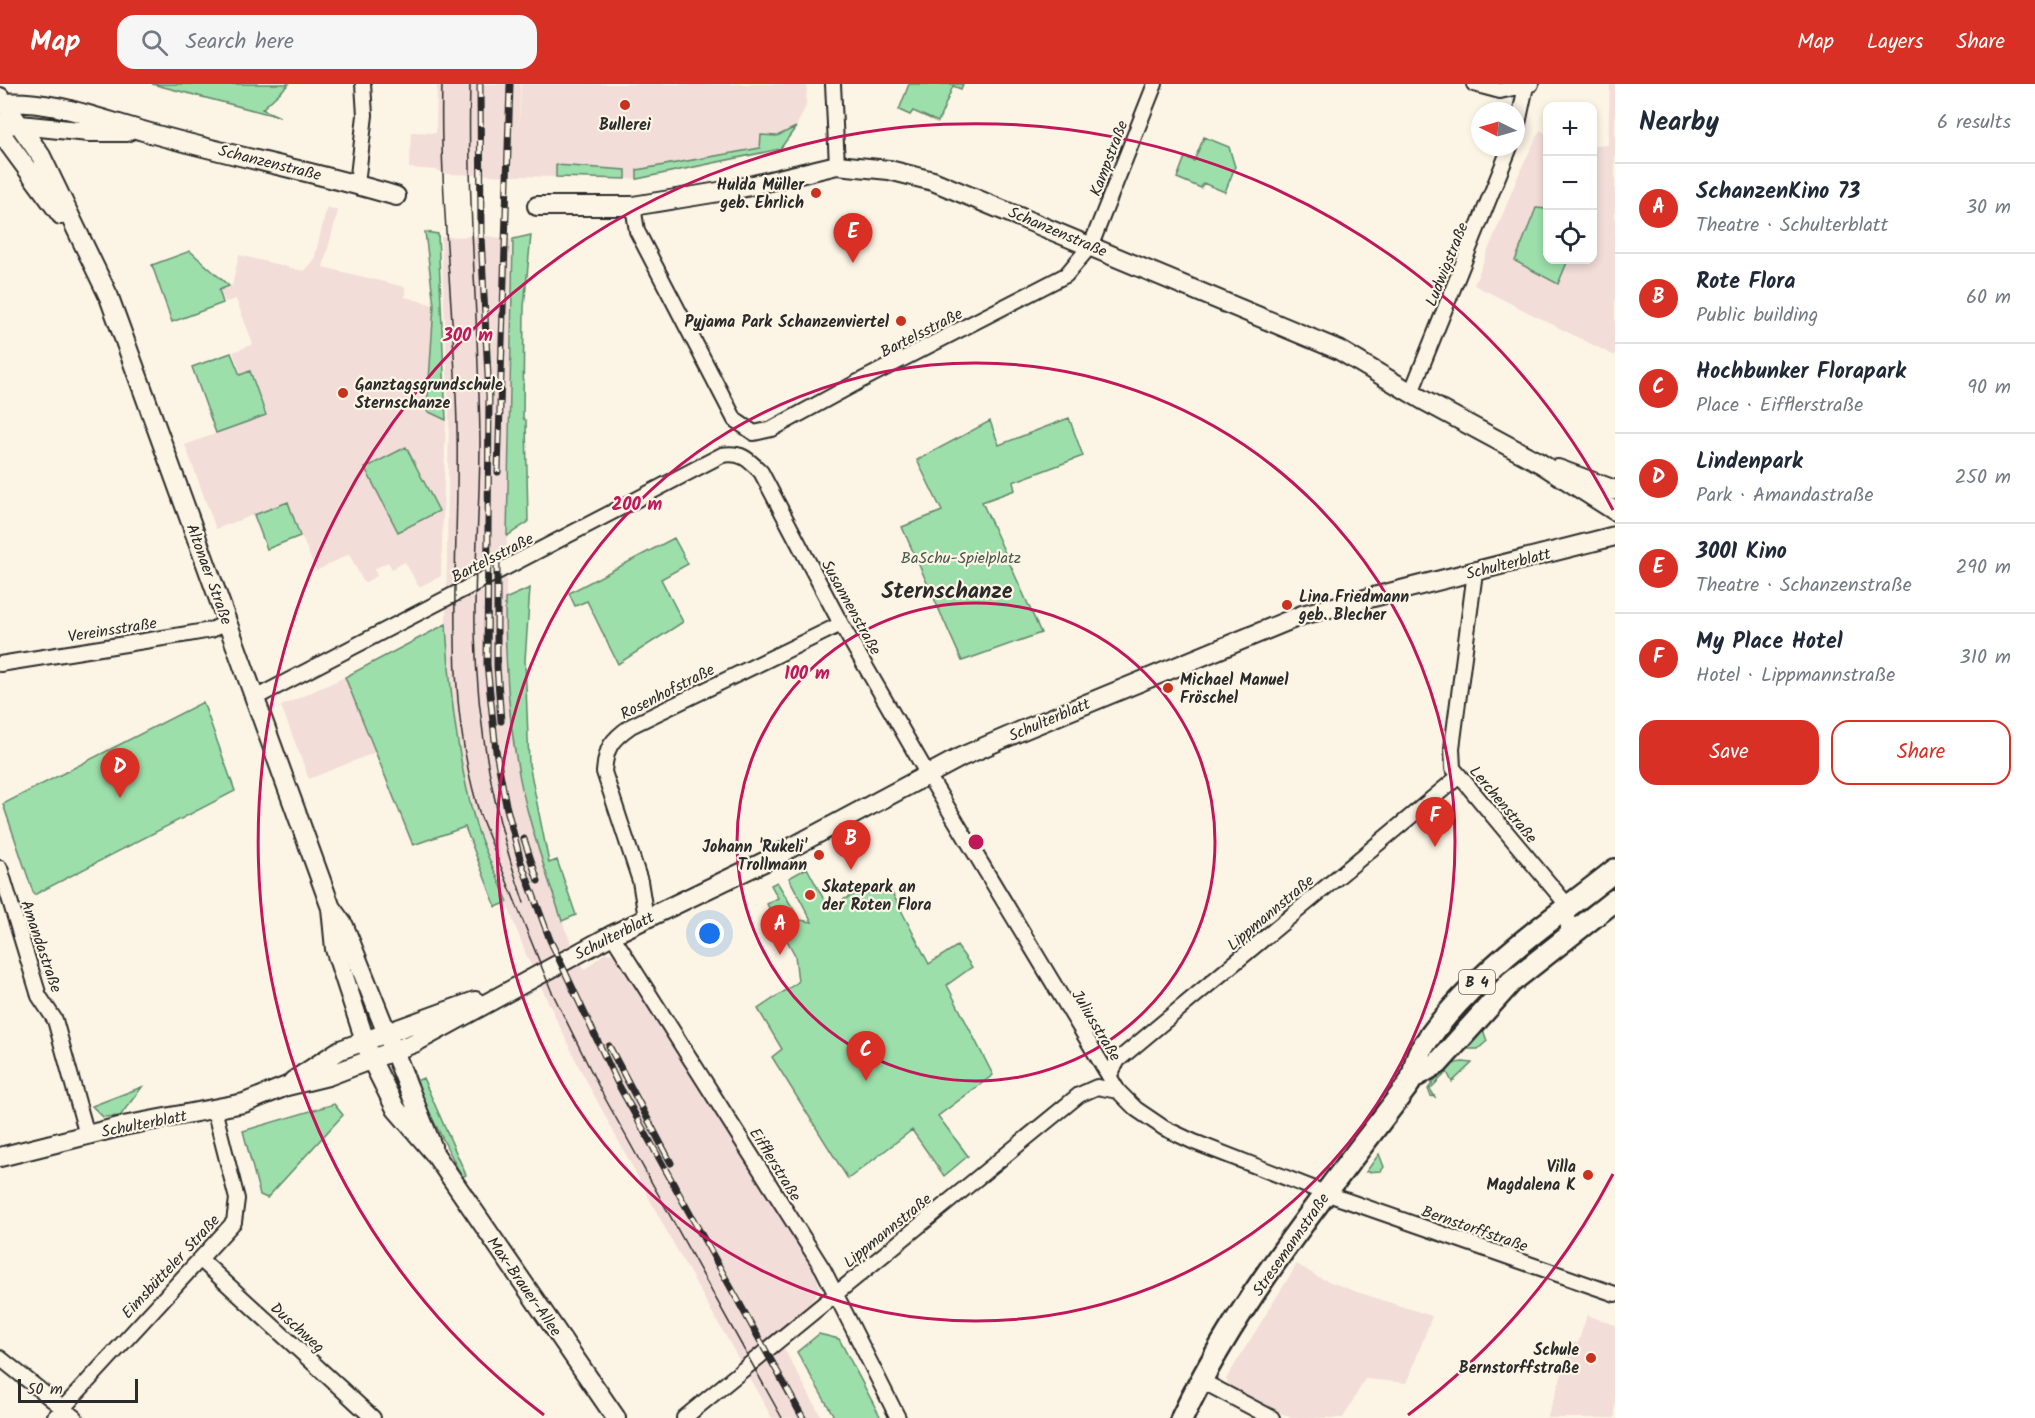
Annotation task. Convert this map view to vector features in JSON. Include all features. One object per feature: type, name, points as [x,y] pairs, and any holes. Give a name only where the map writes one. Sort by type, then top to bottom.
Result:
[{"type":"main road","name":"Stresemannstraße","points":[[1182,1418],[1200,1380],[1325,1194],[1412,1078],[1419,1053],[1470,989],[1508,954],[1615,870]]},
{"type":"main road","name":"Stresemannstraße","points":[[1412,1078],[1438,1063],[1511,982],[1614,902]]},
{"type":"street","points":[[357,184],[364,115],[363,84]]},
{"type":"street","points":[[833,84],[837,165]]},
{"type":"street","name":"Kampstraße","points":[[1091,245],[1155,84]]},
{"type":"street","points":[[1474,84],[1500,91],[1529,85],[1524,102]]},
{"type":"street","name":"Schanzenstraße","points":[[1,97],[52,105],[144,132],[357,184],[396,196]]},
{"type":"street","name":"Altonaer Straße","points":[[1,97],[52,176],[81,243],[109,297],[331,908],[335,949],[364,1040]]},
{"type":"street","name":"Schanzenstraße","points":[[0,123],[89,132],[144,132]]},
{"type":"street","name":"Altonaer Straße","points":[[0,132],[81,243]]},
{"type":"street","name":"Ludwigstraße","points":[[1411,393],[1506,156]]},
{"type":"street","name":"Schanzenstraße","points":[[537,206],[633,206],[737,189],[837,165],[889,170],[939,183],[1340,350],[1411,393],[1540,463],[1615,511]]},
{"type":"street","name":"Bartelsstraße","points":[[633,206],[637,231],[735,420],[754,433],[772,429],[1066,275],[1091,245]]},
{"type":"street","name":"Bartelsstraße","points":[[255,698],[722,455],[734,453],[746,456]]},
{"type":"street","name":"Susannenstraße","points":[[746,456],[761,472],[840,624],[928,776]]},
{"type":"street","name":"Schanzenstraße","points":[[1540,463],[1615,490]]},
{"type":"street","name":"Schulterblatt","points":[[0,1157],[87,1135],[244,1103],[286,1086],[328,1076],[394,1050],[462,1018],[515,986],[612,935],[768,861],[961,757],[1023,730],[1302,615],[1615,536]]},
{"type":"street","name":"Lerchenstraße","points":[[1475,572],[1452,748],[1453,768],[1458,777],[1568,906]]},
{"type":"street","name":"Vereinsstraße","points":[[0,664],[211,630],[228,622]]},
{"type":"street","name":"Rosenhofstraße","points":[[646,918],[640,881],[604,772],[606,754],[614,738],[632,726],[840,624]]},
{"type":"street","name":"Juliusstraße","points":[[928,776],[1108,1076],[1118,1091],[1136,1110],[1164,1128],[1325,1194]]},
{"type":"street","name":"Lippmannstraße","points":[[1108,1076],[1118,1060],[1458,777]]},
{"type":"street","name":"Amandastraße","points":[[0,868],[39,996],[55,1020],[87,1135]]},
{"type":"street","points":[[1598,883],[1614,902]]},
{"type":"street","points":[[1568,906],[1568,937]]},
{"type":"street","name":"Altonaer Straße","points":[[331,908],[344,926],[394,1050]]},
{"type":"street","name":"Eifflerstraße","points":[[612,935],[823,1269],[834,1295],[898,1418]]},
{"type":"street","name":"Schulterblatt","points":[[286,1086],[320,1061],[364,1040],[515,986]]},
{"type":"street","name":"Max-Brauer-Allee","points":[[364,1040],[396,1109],[434,1153],[616,1418]]},
{"type":"street","name":"Max-Brauer-Allee","points":[[394,1050],[434,1153]]},
{"type":"street","name":"Lippmannstraße","points":[[684,1418],[1078,1095],[1097,1087],[1118,1091]]},
{"type":"street","name":"Eimsbütteler Straße","points":[[59,1413],[234,1222],[237,1199],[214,1109]]},
{"type":"street","name":"Bernstorffstraße","points":[[1325,1194],[1615,1294]]},
{"type":"street","name":"Duschweg","points":[[201,1260],[373,1418]]},
{"type":"street","points":[[0,1358],[59,1413],[75,1418]]},
{"type":"street","points":[[1200,1380],[1272,1418]]},
{"type":"shaded area","points":[[437,84],[520,84],[519,131],[521,84],[807,84],[806,106],[796,127],[780,149],[632,179],[447,174],[436,170],[409,168],[411,132],[436,133]]},
{"type":"shaded area","points":[[1610,84],[1615,84],[1615,356],[1474,285],[1521,169],[1540,130],[1543,132],[1543,264],[1597,264],[1597,146],[1608,145]]},
{"type":"shaded area","name":"Ganztagsgrundschule Sternschanze","points":[[327,207],[338,211],[323,267],[405,287],[405,297],[434,305],[427,411],[446,420],[441,576],[419,587],[405,562],[392,569],[388,562],[374,569],[377,576],[364,583],[349,554],[316,571],[287,502],[216,529],[185,445],[267,415],[251,371],[241,374],[233,352],[253,344],[236,299],[225,302],[220,290],[232,286],[239,255],[303,271],[314,260]]},
{"type":"shaded area","points":[[486,236],[511,239],[505,669],[528,811],[565,929],[584,970],[605,953],[615,954],[817,1276],[819,1288],[815,1297],[776,1334],[822,1418],[772,1418],[673,1243],[578,1065],[527,957],[465,793],[451,726],[446,625],[449,412],[441,237]]},
{"type":"shaded area","points":[[345,677],[374,753],[309,779],[281,706]]},
{"type":"shaded area","points":[[1297,1264],[1318,1277],[1432,1316],[1407,1383],[1365,1379],[1343,1418],[1291,1418],[1230,1387],[1226,1379]]},
{"type":"shaded area","name":"Schule Bernstorffstraße","points":[[1587,1315],[1615,1325],[1615,1418],[1547,1418],[1573,1342],[1578,1343]]},
{"type":"green space","points":[[152,84],[289,84],[262,109],[280,117]]},
{"type":"green space","points":[[909,84],[963,84],[961,89],[953,86],[938,122],[913,111],[910,115],[899,110]]},
{"type":"green space","points":[[796,127],[780,149],[637,179],[637,170],[760,148],[761,135],[777,136]]},
{"type":"green space","points":[[1204,137],[1229,147],[1235,167],[1225,192],[1203,183],[1201,188],[1177,178],[1185,157],[1194,161]]},
{"type":"green space","points":[[556,165],[626,170],[626,179],[556,177]]},
{"type":"green space","points":[[1536,208],[1543,209],[1543,264],[1566,264],[1558,284],[1515,261]]},
{"type":"green space","points":[[425,232],[438,234],[446,420],[427,411],[434,305]]},
{"type":"green space","points":[[531,235],[524,307],[523,418],[526,421],[528,522],[507,536],[513,239]]},
{"type":"green space","points":[[190,251],[229,286],[219,290],[223,303],[172,322],[152,265]]},
{"type":"green space","points":[[231,353],[240,375],[250,371],[266,415],[216,433],[192,367]]},
{"type":"green space","name":"BaSchu-Spielplatz","points":[[1069,418],[1083,456],[1013,482],[1015,490],[982,502],[1041,633],[962,661],[902,527],[942,511],[917,460],[990,421],[999,445]]},
{"type":"green space","points":[[406,447],[439,511],[398,532],[365,468]]},
{"type":"green space","points":[[288,502],[300,536],[267,549],[254,515]]},
{"type":"green space","points":[[674,538],[688,564],[661,579],[683,622],[618,664],[587,601],[575,606],[569,593]]},
{"type":"green space","points":[[530,588],[525,660],[529,764],[549,863],[557,860],[576,915],[562,921],[525,803],[509,701],[505,599]]},
{"type":"green space","points":[[446,624],[452,701],[469,800],[479,835],[508,902],[496,907],[465,827],[413,845],[345,677]]},
{"type":"green space","points":[[203,702],[235,791],[34,895],[3,804]]},
{"type":"green space","points":[[807,868],[828,907],[857,893],[860,897],[887,883],[929,964],[957,946],[972,967],[947,985],[993,1075],[938,1116],[968,1156],[944,1176],[912,1130],[848,1179],[772,1057],[782,1049],[758,1009],[798,982],[795,955],[767,904],[778,898],[771,885],[777,882],[800,920],[812,922],[789,878]]},
{"type":"green space","points":[[1497,977],[1492,987],[1455,1027],[1422,1070],[1445,1032]]},
{"type":"green space","points":[[1482,1027],[1487,1041],[1478,1049],[1462,1049]]},
{"type":"green space","points":[[1463,1062],[1472,1063],[1452,1082],[1447,1072],[1430,1089],[1435,1097],[1431,1096],[1428,1089],[1442,1071],[1451,1065]]},
{"type":"green space","points":[[423,1078],[466,1175],[462,1177],[414,1082]]},
{"type":"green space","points":[[142,1087],[120,1116],[103,1117],[92,1106]]},
{"type":"green space","points":[[334,1104],[343,1115],[267,1198],[260,1195],[243,1131]]},
{"type":"green space","points":[[1379,1154],[1384,1167],[1381,1171],[1366,1172]]},
{"type":"green space","points":[[819,1334],[839,1339],[881,1418],[835,1418],[797,1352]]},
{"type":"tram line","points":[[442,84],[443,170],[456,385],[456,671],[460,719],[468,767],[480,815],[551,990],[601,1091],[782,1418]]},
{"type":"tram line","points":[[470,84],[470,174],[480,442],[475,608],[476,667],[483,736],[495,803],[524,903]]},
{"type":"railway","points":[[480,84],[481,236],[489,396],[487,664],[496,751],[506,805],[521,862],[550,940],[617,1082],[803,1418]]},
{"type":"railway","points":[[498,472],[510,84]]},
{"type":"railway","points":[[497,559],[497,667],[501,721]]},
{"type":"railway","points":[[524,839],[538,881]]},
{"type":"railway","points":[[609,1046],[671,1163]]},
{"type":"place","name":"Bullerei","points":[[625,105]]},
{"type":"place","name":"Hulda Müller geb. Ehrlich","points":[[816,193]]},
{"type":"place","name":"3001 Kino","points":[[853,263]]},
{"type":"place","name":"Pyjama Park Schanzenviertel","points":[[901,321]]},
{"type":"place","name":"Ganztagsgrundschule Sternschanze","points":[[343,393]]},
{"type":"place","name":"Lina Friedmann geb. Blecher","points":[[1287,605]]},
{"type":"place","name":"Michael Manuel Fröschel","points":[[1168,688]]},
{"type":"place","name":"Lindenpark","points":[[120,798]]},
{"type":"place","name":"My Place Hotel","points":[[1435,847]]},
{"type":"place","name":"Johann 'Rukeli' Trollmann","points":[[819,855]]},
{"type":"place","name":"Rote Flora","points":[[851,870]]},
{"type":"place","name":"Skatepark an der Roten Flora","points":[[810,895]]},
{"type":"place","name":"SchanzenKino 73","points":[[780,955]]},
{"type":"place","name":"Hochbunker Florapark","points":[[866,1081]]},
{"type":"place","name":"Villa Magdalena K","points":[[1588,1175]]},
{"type":"place","name":"Schule Bernstorffstraße","points":[[1591,1358]]},
{"type":"district","name":"Sternschanze","points":[[947,590]]}]
